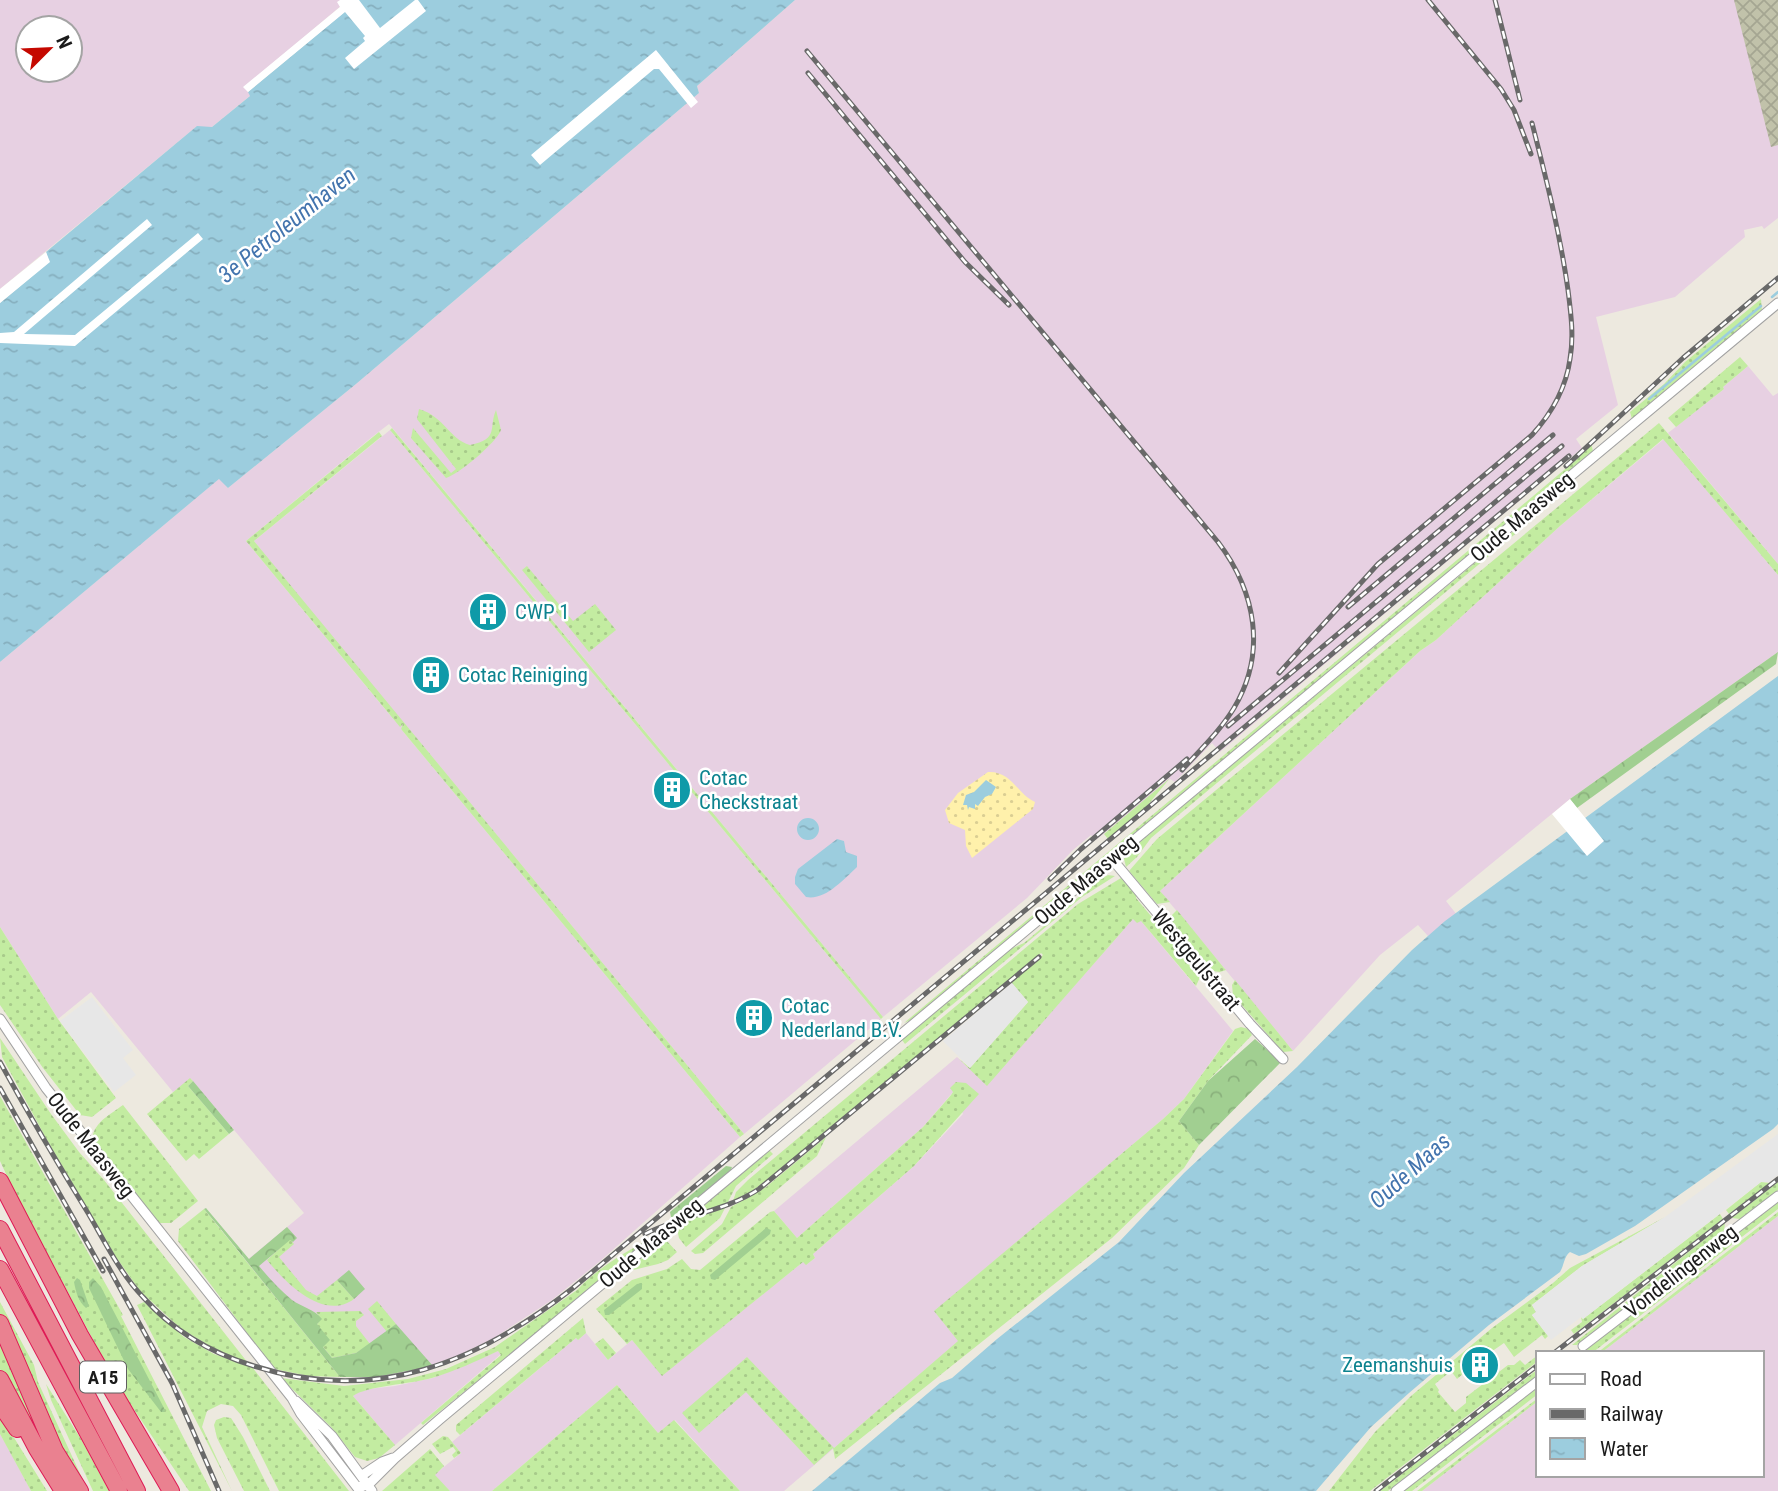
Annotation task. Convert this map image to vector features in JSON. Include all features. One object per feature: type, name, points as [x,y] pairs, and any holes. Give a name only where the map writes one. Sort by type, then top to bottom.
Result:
[{"type":"highway","name":"A15","points":[[0,1181],[80,1335],[171,1491]]},
{"type":"highway","name":"A15","points":[[0,1229],[137,1491]]},
{"type":"highway","name":"A15","points":[[0,1269],[119,1491]]},
{"type":"highway","points":[[0,1323],[55,1451],[80,1491]]},
{"type":"highway","points":[[0,1379],[62,1491]]},
{"type":"highway","points":[[0,1404],[53,1475]]},
{"type":"street","name":"Oude Maasweg","points":[[0,1019],[46,1088],[292,1398],[301,1414],[364,1488],[395,1458],[1778,303]]},
{"type":"street","name":"Westgeulstraat","points":[[1112,859],[1250,1024],[1283,1059]]},
{"type":"street","name":"Vondelingenweg","points":[[1580,1349],[1778,1196]]},
{"type":"street","points":[[1396,1491],[1536,1383]]},
{"type":"street","name":"Oude Maasweg","points":[[292,1398],[332,1436],[361,1476],[382,1462],[395,1458]]},
{"type":"street","points":[[361,1476],[364,1488]]},
{"type":"shaded area","points":[[0,0],[348,0],[244,87],[251,95],[212,127],[196,127],[0,289]]},
{"type":"shaded area","points":[[795,0],[1778,0],[1778,218],[1764,229],[1762,226],[1744,230],[1745,237],[1675,297],[1596,317],[1618,405],[1576,439],[1582,448],[1220,752],[1212,743],[1175,782],[1170,779],[1096,840],[1091,835],[1027,898],[883,1017],[389,424],[372,437],[246,541],[399,726],[254,541],[390,430],[881,1019],[744,1134],[404,723],[401,729],[740,1137],[599,1262],[552,1300],[494,1338],[459,1355],[415,1371],[376,1377],[340,1377],[246,1261],[304,1213],[191,1079],[173,1092],[91,992],[58,1019],[0,927],[0,662],[220,478],[228,488],[356,384],[699,93],[697,86]]},
{"type":"shaded area","points":[[1734,0],[1778,0],[1778,145],[1771,147]]},
{"type":"shaded area","points":[[1748,366],[1773,396],[1778,393],[1778,564],[1668,433],[1724,389],[1723,387]]},
{"type":"shaded area","points":[[1664,439],[1778,575],[1778,652],[1570,799],[1446,901],[1480,944],[1455,966],[1418,925],[1380,955],[1293,1051],[1160,891],[1420,651],[1436,640],[1560,526]]},
{"type":"shaded area","points":[[1133,919],[1141,921],[1233,1031],[1184,1099],[1163,1119],[935,1311],[959,1341],[784,1491],[740,1491],[675,1420],[658,1433],[617,1385],[492,1491],[450,1491],[434,1475],[461,1453],[452,1442],[576,1338],[578,1340],[586,1333],[608,1360],[632,1340],[662,1375],[803,1262],[807,1264],[815,1258],[813,1254],[914,1166],[963,1114],[953,1092],[923,1127],[797,1238],[774,1211],[957,1057],[987,1085]]},
{"type":"shaded area","points":[[1012,983],[1028,1002],[970,1068],[943,1041]]},
{"type":"shaded area","points":[[92,997],[133,1050],[123,1058],[136,1075],[114,1092],[60,1021]]},
{"type":"shaded area","points":[[1778,1134],[1778,1175],[1769,1182],[1761,1182],[1583,1319],[1581,1317],[1551,1340],[1532,1315],[1536,1312],[1532,1305],[1582,1266],[1665,1217]]},
{"type":"shaded area","points":[[1778,1216],[1778,1491],[1422,1491],[1536,1403],[1536,1477],[1764,1477],[1764,1351],[1604,1351]]},
{"type":"shaded area","points":[[498,1351],[501,1354],[395,1445],[353,1396],[360,1390],[433,1378]]},
{"type":"shaded area","points":[[0,1434],[6,1444],[31,1491],[0,1491]]},
{"type":"green space","points":[[1761,299],[1762,311],[1632,419],[1630,412]]},
{"type":"green space","points":[[1740,357],[1748,366],[1676,427],[1668,418]]},
{"type":"green space","points":[[419,409],[435,417],[457,438],[470,445],[486,440],[489,436],[496,410],[501,430],[476,457],[446,478],[411,438],[413,428],[451,473],[456,469],[417,419]]},
{"type":"green space","points":[[1659,423],[1778,564],[1778,575],[1663,439],[1560,526],[1436,640],[1420,651],[1160,891],[1170,902],[1157,904],[1129,871],[1157,839]]},
{"type":"green space","points":[[392,428],[883,1017],[881,1019],[390,430]]},
{"type":"green space","points":[[379,432],[382,436],[254,541],[744,1134],[740,1137],[401,729],[403,724],[400,727],[246,541]]},
{"type":"green space","points":[[1591,443],[1593,451],[1297,703],[1094,867],[913,1019],[904,1023],[1577,459]]},
{"type":"green space","points":[[1538,515],[1151,838],[1126,867],[1124,859],[1130,850],[1529,518]]},
{"type":"green space","points":[[527,566],[573,621],[595,604],[616,630],[589,652],[522,570]]},
{"type":"green space","points":[[1778,652],[1776,664],[1577,808],[1570,799]]},
{"type":"green space","points":[[1170,778],[1147,806],[1108,839],[1104,834]]},
{"type":"green space","points":[[1108,875],[1115,876],[1082,897],[905,1044],[902,1040],[1008,950],[1024,943]]},
{"type":"green space","points":[[1121,878],[1137,894],[1136,898],[1190,963],[1193,962],[1201,975],[1196,986],[1141,921],[1137,923],[1133,919],[987,1086],[958,1058],[970,1068],[1028,1002],[1011,982],[1043,955],[1041,953],[774,1175],[733,1201],[736,1192],[748,1180],[1078,904]]},
{"type":"green space","points":[[1177,910],[1226,970],[1212,971],[1169,918]]},
{"type":"green space","points":[[0,927],[58,1019],[116,1098],[92,1117],[80,1115],[43,1068],[0,1005]]},
{"type":"green space","points":[[1235,980],[1293,1051],[1283,1052],[1233,995],[1232,985]]},
{"type":"green space","points":[[1235,1029],[1249,1029],[1252,1035],[1208,1081],[1179,1121],[1199,1145],[1184,1168],[1112,1238],[835,1459],[833,1448],[814,1465],[746,1392],[699,1433],[682,1413],[747,1357],[834,1448],[958,1341],[934,1311],[1163,1119],[1184,1099]]},
{"type":"green space","points":[[0,1038],[79,1152],[248,1363],[215,1349],[180,1328],[140,1291],[116,1257],[47,1140],[2,1057]]},
{"type":"green space","points":[[1255,1039],[1281,1062],[1199,1145],[1179,1121],[1208,1081]]},
{"type":"green space","points":[[190,1078],[193,1081],[188,1086],[229,1134],[199,1159],[194,1154],[186,1161],[147,1114]]},
{"type":"green space","points":[[193,1081],[234,1130],[229,1134],[188,1086]]},
{"type":"green space","points":[[956,1082],[966,1083],[979,1094],[914,1166],[813,1254],[815,1258],[806,1265],[803,1262],[662,1376],[632,1340],[627,1344],[596,1309],[632,1280],[667,1269],[682,1259],[691,1269],[700,1270],[770,1212],[774,1211],[797,1238],[923,1127],[951,1095],[953,1092],[950,1088]]},
{"type":"green space","points":[[0,1096],[123,1315],[121,1316],[211,1491],[189,1491],[116,1383],[0,1161]]},
{"type":"green space","points":[[123,1105],[198,1201],[171,1223],[160,1223],[156,1220],[93,1140],[98,1124]]},
{"type":"green space","points":[[826,1137],[817,1156],[703,1253],[695,1254],[691,1251],[722,1224],[731,1207],[766,1187]]},
{"type":"green space","points":[[769,1150],[773,1154],[736,1186],[720,1218],[686,1247],[679,1238],[677,1229]]},
{"type":"green space","points":[[726,1166],[732,1167],[730,1172],[675,1217],[671,1217],[670,1212]]},
{"type":"green space","points":[[1761,1182],[1770,1183],[1729,1214],[1726,1210]]},
{"type":"green space","points":[[1778,1182],[1778,1190],[1740,1219],[1732,1218]]},
{"type":"green space","points":[[1778,1201],[1778,1209],[1595,1351],[1585,1351]]},
{"type":"green space","points":[[206,1208],[249,1259],[287,1227],[297,1238],[293,1242],[290,1240],[259,1266],[292,1300],[312,1310],[322,1319],[317,1324],[330,1340],[323,1347],[332,1358],[356,1353],[396,1324],[433,1366],[376,1377],[340,1377],[204,1209]]},
{"type":"green space","points":[[204,1209],[340,1377],[309,1376],[274,1369],[178,1241],[179,1229]]},
{"type":"green space","points":[[1778,1212],[1778,1216],[1604,1351],[1600,1351]]},
{"type":"green space","points":[[1720,1214],[1723,1219],[1574,1334],[1571,1330],[1582,1322],[1581,1317],[1583,1319]]},
{"type":"green space","points":[[1665,1217],[1582,1266],[1532,1305],[1536,1312],[1532,1315],[1548,1336],[1545,1339],[1542,1335],[1514,1357],[1504,1343],[1491,1352],[1488,1348],[1466,1365],[1469,1369],[1457,1379],[1451,1371],[1435,1384],[1438,1392],[1455,1412],[1466,1403],[1466,1397],[1508,1365],[1514,1365],[1520,1360],[1525,1365],[1536,1357],[1536,1363],[1370,1491],[1329,1491],[1375,1432],[1411,1396],[1492,1328],[1570,1268]]},
{"type":"green space","points":[[1725,1223],[1724,1231],[1577,1345],[1572,1345]]},
{"type":"green space","points":[[766,1228],[771,1230],[770,1234],[715,1280],[711,1279],[710,1275]]},
{"type":"green space","points":[[660,1233],[423,1425],[421,1423],[501,1355],[498,1351],[432,1378],[368,1390],[353,1396],[395,1445],[379,1458],[367,1461],[355,1457],[331,1427],[281,1378],[344,1386],[408,1379],[446,1369],[495,1347],[577,1290],[605,1266]]},
{"type":"green space","points":[[290,1239],[294,1244],[279,1257],[306,1290],[317,1296],[337,1280],[354,1299],[342,1305],[330,1306],[305,1296],[283,1278],[267,1260]]},
{"type":"green space","points":[[665,1239],[677,1252],[668,1260],[625,1272]]},
{"type":"green space","points":[[349,1270],[365,1289],[354,1299],[337,1280]]},
{"type":"green space","points":[[77,1278],[89,1306],[86,1308],[77,1293],[74,1282]]},
{"type":"green space","points":[[93,1278],[101,1287],[164,1412],[161,1412],[128,1369],[89,1288],[89,1282]]},
{"type":"green space","points":[[642,1283],[642,1289],[609,1315],[605,1315],[604,1310]]},
{"type":"green space","points":[[377,1301],[396,1324],[387,1332],[368,1309]]},
{"type":"green space","points":[[0,1302],[34,1365],[38,1382],[88,1491],[84,1491],[60,1453],[0,1315]]},
{"type":"green space","points":[[144,1302],[184,1337],[214,1354],[252,1367],[349,1491],[279,1491],[241,1415],[233,1406],[221,1404],[207,1411],[202,1427],[232,1491],[137,1305]]},
{"type":"green space","points":[[360,1311],[364,1315],[356,1321],[356,1326],[370,1344],[356,1353],[332,1358],[323,1347],[317,1324],[321,1319],[316,1312]]},
{"type":"green space","points":[[583,1318],[586,1333],[578,1340],[576,1338],[460,1435],[456,1431],[456,1425]]},
{"type":"green space","points":[[0,1331],[65,1474],[35,1436],[0,1369]]},
{"type":"green space","points":[[603,1338],[616,1353],[608,1360],[595,1344]]},
{"type":"green space","points":[[1536,1371],[1536,1377],[1388,1491],[1380,1491]]},
{"type":"green space","points":[[46,1384],[81,1439],[109,1491],[93,1491]]},
{"type":"green space","points":[[617,1385],[658,1433],[674,1420],[740,1491],[492,1491]]},
{"type":"green space","points":[[1536,1389],[1536,1396],[1412,1491],[1403,1491]]},
{"type":"green space","points":[[1536,1400],[1536,1403],[1422,1491],[1417,1491]]},
{"type":"green space","points":[[0,1415],[47,1491],[31,1491],[0,1434]]},
{"type":"green space","points":[[231,1418],[243,1437],[270,1491],[244,1491],[217,1438],[214,1425],[216,1420]]},
{"type":"green space","points":[[443,1436],[448,1437],[461,1453],[454,1458],[452,1455],[456,1451],[453,1447],[440,1454],[432,1444]]},
{"type":"green space","points":[[430,1449],[444,1466],[435,1475],[450,1491],[382,1491]]},
{"type":"sand","points":[[988,772],[1003,775],[1035,802],[1033,809],[972,858],[966,846],[965,830],[949,823],[945,810],[958,793]]},
{"type":"water","name":"3e Petroleumhaven","points":[[359,0],[795,0],[697,86],[699,93],[356,384],[228,488],[219,479],[0,662],[0,303],[49,262],[46,252],[197,126],[212,127],[250,96],[248,92]]},
{"type":"water","name":"Oude Maas","points":[[1778,676],[1778,1124],[1773,1129],[1635,1226],[1586,1254],[1579,1256],[1570,1252],[1560,1272],[1489,1325],[1371,1427],[1316,1491],[812,1491],[940,1383],[952,1378],[1119,1242],[1184,1173],[1297,1067],[1412,950],[1445,921]]},
{"type":"water","points":[[986,780],[996,787],[992,794],[985,797],[978,806],[975,804],[975,809],[969,807],[968,810],[967,805],[963,805],[966,795],[974,792]]},
{"type":"water","points":[[808,818],[816,821],[819,829],[816,837],[808,840],[800,837],[797,829],[800,821]]},
{"type":"water","points":[[837,839],[844,841],[846,852],[857,856],[857,867],[827,892],[820,896],[806,897],[795,884],[798,869]]},
{"type":"pier","points":[[359,0],[380,28],[415,0],[418,0],[426,11],[354,69],[345,58],[365,41],[365,36],[345,12],[248,92],[243,87],[340,7],[337,2]]},
{"type":"pier","points":[[656,50],[698,102],[691,108],[659,69],[654,69],[540,165],[531,155]]},
{"type":"pier","points":[[147,219],[152,225],[24,334],[75,335],[198,233],[203,239],[75,346],[0,343],[0,333],[14,332]]},
{"type":"pier","points":[[46,252],[50,262],[0,303],[0,289]]},
{"type":"pier","points":[[1570,799],[1604,841],[1587,856],[1552,814]]},
{"type":"waterway","points":[[1772,297],[1778,292]]},
{"type":"waterway","points":[[1649,399],[1761,306]]},
{"type":"railway","points":[[1428,0],[1501,89],[1514,110],[1531,154]]},
{"type":"railway","points":[[1495,0],[1520,100]]},
{"type":"railway","points":[[807,51],[1218,542],[1231,561],[1241,581],[1253,623],[1251,666],[1234,708],[1210,740],[1182,770]]},
{"type":"railway","points":[[808,73],[965,262],[1009,305]]},
{"type":"railway","points":[[1279,673],[1378,564],[1532,435],[1552,409],[1561,390],[1571,350],[1570,308],[1557,227],[1532,123]]},
{"type":"railway","points":[[1566,466],[1683,358],[1778,278]]},
{"type":"railway","points":[[1348,607],[1553,435]]},
{"type":"railway","points":[[1228,726],[1562,446]]},
{"type":"railway","points":[[0,1062],[127,1278],[167,1320],[194,1339],[223,1355],[254,1366],[299,1377],[341,1381],[383,1378],[423,1370],[462,1356],[500,1337],[573,1288],[1569,456]]},
{"type":"railway","points":[[1050,879],[1081,849],[1187,759]]},
{"type":"railway","points":[[645,1234],[732,1203],[759,1189],[1039,957]]},
{"type":"railway","points":[[0,1088],[103,1271]]},
{"type":"railway","points":[[1557,1351],[1778,1179]]},
{"type":"railway","points":[[104,1259],[172,1383],[219,1491]]},
{"type":"railway","points":[[1376,1491],[1536,1367]]},
{"type":"place","name":"CWP 1","points":[[488,612]]},
{"type":"place","name":"Cotac Reiniging","points":[[431,675]]},
{"type":"place","name":"Cotac Checkstraat","points":[[672,790]]},
{"type":"place","name":"Cotac Nederland B.V.","points":[[754,1018]]},
{"type":"place","name":"Zeemanshuis","points":[[1480,1365]]}]
